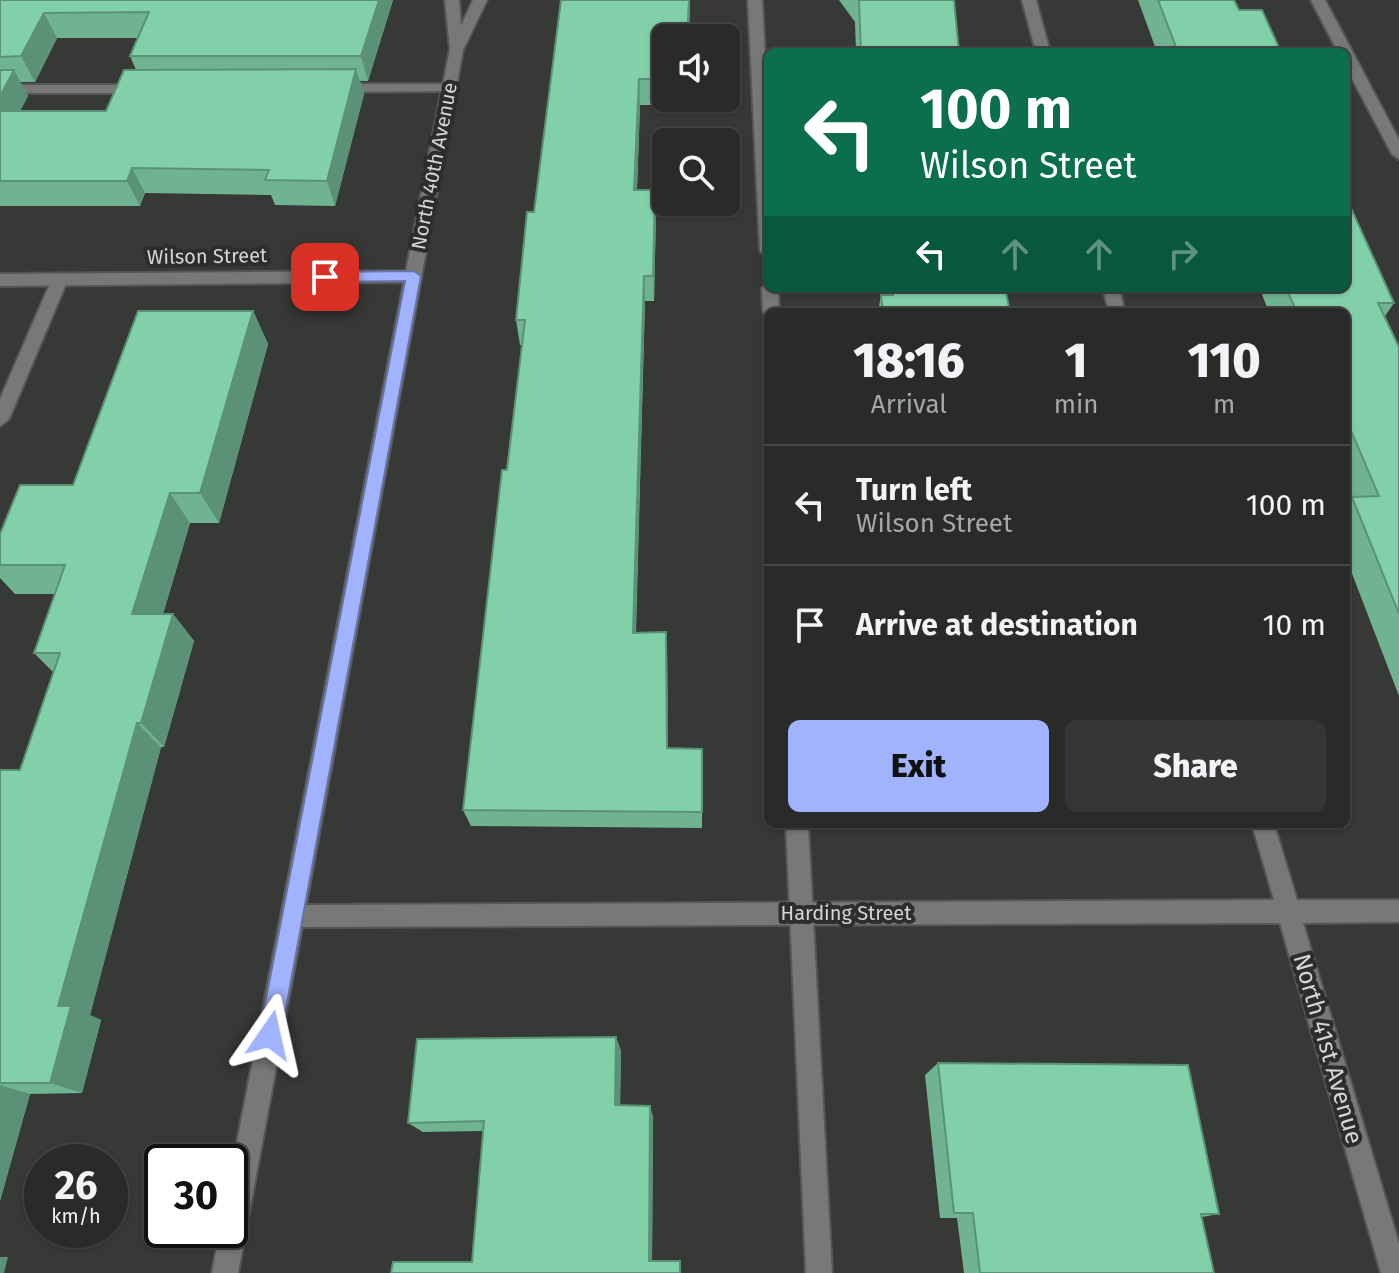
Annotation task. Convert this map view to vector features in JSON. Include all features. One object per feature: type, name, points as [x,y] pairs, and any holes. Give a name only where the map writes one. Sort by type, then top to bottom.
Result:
[{"type":"street","name":"North 40th Avenue","points":[[225,1273],[456,50],[452,0]]},
{"type":"street","name":"North 40th Avenue","points":[[456,50],[480,0]]},
{"type":"street","points":[[755,0],[764,174]]},
{"type":"street","points":[[1029,0],[1042,48]]},
{"type":"street","points":[[1318,0],[1343,48]]},
{"type":"street","points":[[1350,61],[1399,154]]},
{"type":"street","points":[[325,88],[449,88]]},
{"type":"street","points":[[0,89],[155,89]]},
{"type":"street","name":"Wilson Street","points":[[0,280],[414,276]]},
{"type":"street","points":[[0,419],[60,279]]},
{"type":"street","points":[[797,828],[819,1273]]},
{"type":"street","name":"North 41st Avenue","points":[[1264,828],[1394,1273]]},
{"type":"street","name":"Harding Street","points":[[292,916],[1399,911]]},
{"type":"building","points":[[0,0],[379,0],[361,56],[130,56],[149,12],[44,13],[21,56],[0,57]]},
{"type":"building","points":[[561,0],[689,0],[688,24],[652,24],[652,79],[639,79],[634,190],[652,190],[654,216],[653,276],[644,276],[633,633],[666,632],[667,748],[702,749],[702,812],[463,810],[502,470],[507,470],[525,320],[516,320],[527,212],[534,212]]},
{"type":"building","points":[[859,0],[954,0],[959,48],[861,48]]},
{"type":"building","points":[[1158,0],[1234,0],[1239,10],[1262,10],[1279,48],[1176,48]]},
{"type":"building","points":[[356,69],[327,181],[265,180],[269,170],[132,168],[127,181],[0,181],[0,111],[106,111],[124,70]]},
{"type":"building","points":[[0,70],[14,70],[0,96]]},
{"type":"building","points":[[1350,206],[1394,303],[1378,303],[1399,347],[1399,614],[1352,497],[1379,496],[1350,428],[1350,308],[1295,308],[1288,292],[1350,292]]},
{"type":"building","points":[[893,292],[1006,292],[1009,308],[883,308],[881,295],[893,295]]},
{"type":"building","points":[[138,311],[253,311],[200,493],[170,493],[132,614],[173,614],[141,723],[137,723],[58,1006],[71,1006],[50,1083],[0,1083],[0,770],[20,770],[60,653],[34,653],[65,565],[0,565],[0,534],[20,485],[73,485]]},
{"type":"building","points":[[616,1037],[615,1105],[650,1106],[649,1261],[680,1261],[680,1273],[391,1273],[393,1262],[472,1262],[484,1121],[408,1123],[417,1039]]},
{"type":"building","points":[[938,1063],[1188,1065],[1219,1214],[1201,1214],[1214,1273],[980,1273],[973,1213],[954,1213]]},
{"type":"route","points":[[270,1035],[414,276],[325,277]]}]
